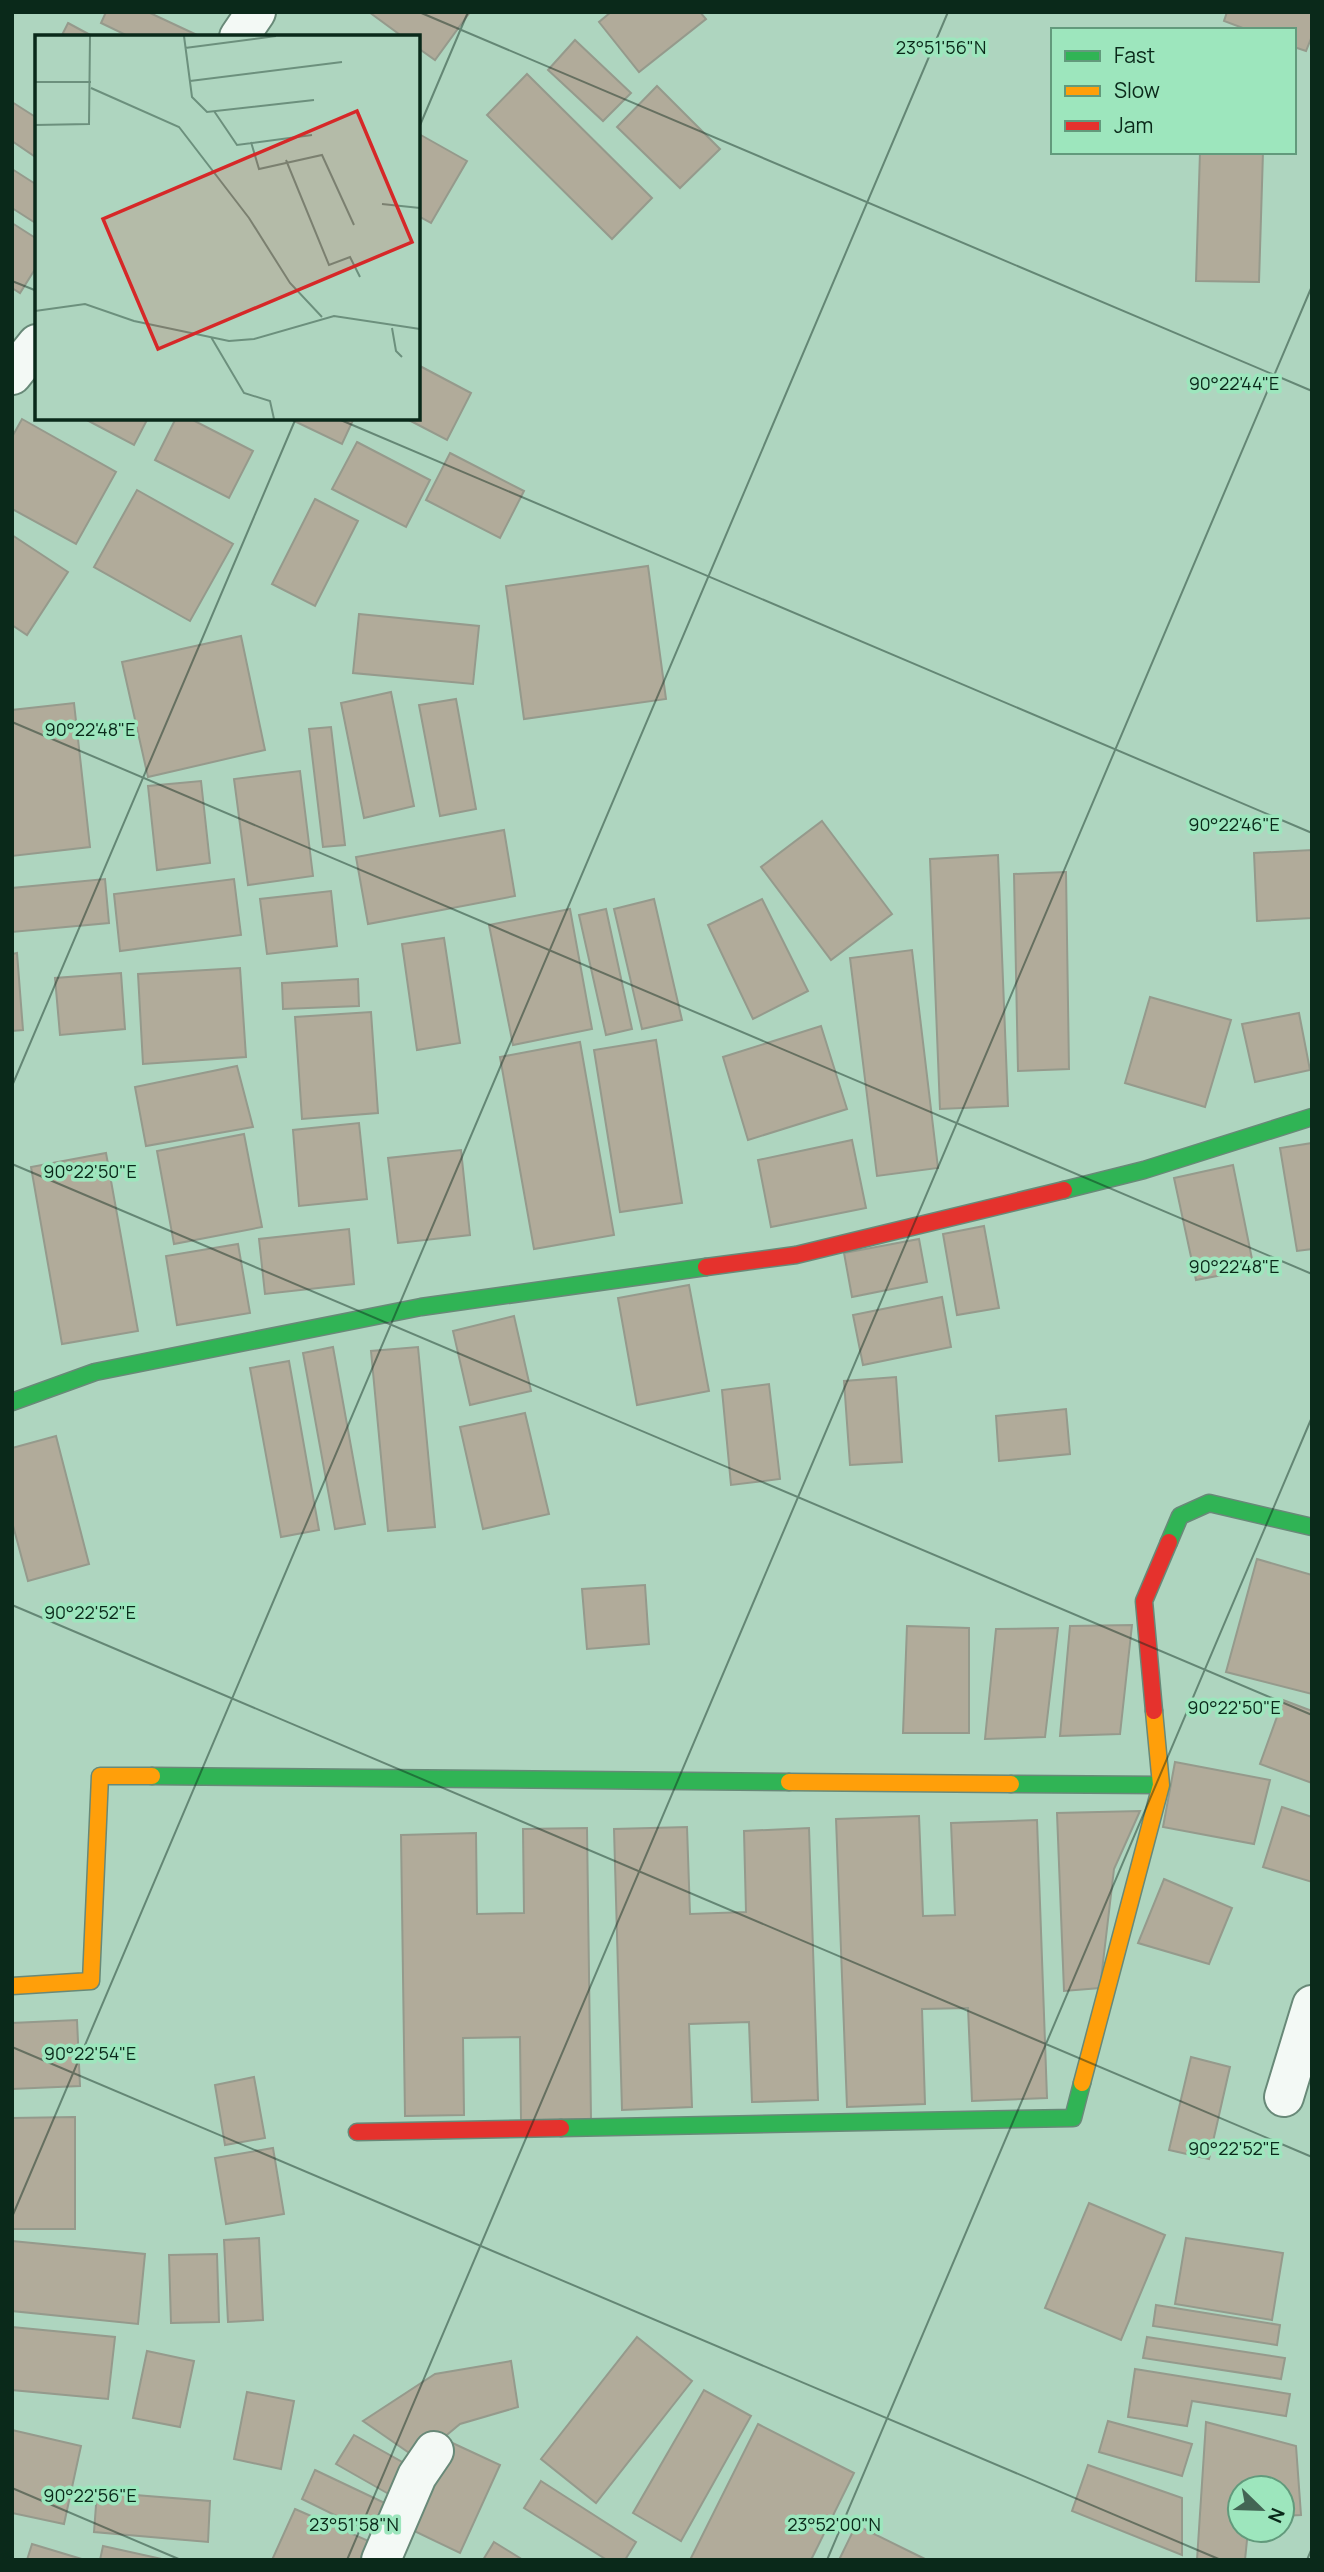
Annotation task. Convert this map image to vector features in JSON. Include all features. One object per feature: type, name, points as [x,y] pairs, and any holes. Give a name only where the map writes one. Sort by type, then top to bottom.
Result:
[{"type":"street","points":[[240,35],[256,12]]},
{"type":"street","points":[[12,375],[35,346]]},
{"type":"street","points":[[12,1402],[95,1372],[421,1307],[796,1255],[1144,1170],[1312,1117]]},
{"type":"street","points":[[357,2132],[1073,2118],[1161,1785],[1144,1601],[1180,1516],[1209,1503],[1312,1527]]},
{"type":"street","points":[[12,1986],[91,1981],[100,1776],[1161,1785]]},
{"type":"street","points":[[1284,2098],[1312,2005]]},
{"type":"street","points":[[381,2560],[417,2476],[434,2451]]},
{"type":"building","points":[[106,12],[148,12],[197,35],[126,35],[101,23]]},
{"type":"building","points":[[369,12],[470,12],[435,60],[420,49],[420,35],[400,35]]},
{"type":"building","points":[[611,12],[700,12],[706,19],[639,72],[599,22]]},
{"type":"building","points":[[1227,12],[1312,12],[1312,36],[1306,51],[1296,48],[1296,28],[1243,28],[1224,21]]},
{"type":"building","points":[[68,23],[90,35],[62,35]]},
{"type":"building","points":[[575,40],[631,93],[603,121],[548,70]]},
{"type":"building","points":[[527,74],[652,198],[612,239],[487,115]]},
{"type":"building","points":[[657,86],[720,149],[680,188],[617,127]]},
{"type":"building","points":[[12,102],[35,117],[35,157],[12,141]]},
{"type":"building","points":[[420,135],[467,161],[431,223],[420,217]]},
{"type":"building","points":[[1200,154],[1263,154],[1259,282],[1196,281]]},
{"type":"building","points":[[12,169],[35,184],[35,223],[12,208]]},
{"type":"building","points":[[12,223],[35,238],[35,269],[20,293],[12,288]]},
{"type":"building","points":[[420,366],[471,393],[447,440],[409,420],[420,420]]},
{"type":"building","points":[[22,419],[116,472],[76,544],[12,509],[12,437]]},
{"type":"building","points":[[87,420],[147,420],[134,445]]},
{"type":"building","points":[[175,420],[193,420],[253,451],[229,498],[155,460]]},
{"type":"building","points":[[292,420],[353,420],[342,444]]},
{"type":"building","points":[[357,442],[430,480],[406,527],[332,489]]},
{"type":"building","points":[[450,453],[524,491],[500,538],[426,500]]},
{"type":"building","points":[[137,490],[233,544],[190,621],[94,567]]},
{"type":"building","points":[[315,499],[358,521],[315,606],[272,584]]},
{"type":"building","points":[[12,535],[68,572],[27,635],[12,625]]},
{"type":"building","points":[[648,566],[666,699],[524,719],[506,586]]},
{"type":"building","points":[[359,614],[479,626],[473,684],[353,673]]},
{"type":"building","points":[[241,636],[265,750],[148,777],[122,662]]},
{"type":"building","points":[[391,692],[414,806],[364,818],[341,703]]},
{"type":"building","points":[[456,699],[476,809],[440,816],[419,705]]},
{"type":"building","points":[[74,703],[90,847],[12,856],[12,710]]},
{"type":"building","points":[[331,727],[345,845],[323,847],[309,729]]},
{"type":"building","points":[[300,771],[313,876],[248,885],[234,779]]},
{"type":"building","points":[[201,781],[210,863],[157,870],[148,786]]},
{"type":"building","points":[[822,821],[892,914],[831,960],[761,867]]},
{"type":"building","points":[[504,830],[515,896],[368,924],[356,857]]},
{"type":"building","points":[[1312,850],[1312,918],[1257,921],[1254,853]]},
{"type":"building","points":[[998,855],[1008,1106],[940,1109],[930,859]]},
{"type":"building","points":[[1066,872],[1069,1069],[1018,1071],[1014,874]]},
{"type":"building","points":[[105,879],[109,923],[12,932],[12,888]]},
{"type":"building","points":[[234,879],[241,935],[120,951],[114,894]]},
{"type":"building","points":[[331,891],[337,946],[267,954],[260,899]]},
{"type":"building","points":[[654,899],[682,1020],[642,1029],[614,909]]},
{"type":"building","points":[[762,899],[808,991],[753,1019],[708,925]]},
{"type":"building","points":[[570,909],[592,1029],[513,1045],[489,925]]},
{"type":"building","points":[[606,909],[632,1029],[606,1035],[579,915]]},
{"type":"building","points":[[444,938],[460,1043],[417,1050],[402,944]]},
{"type":"building","points":[[912,950],[938,1168],[877,1176],[850,958]]},
{"type":"building","points":[[17,953],[23,1030],[12,1031],[12,954]]},
{"type":"building","points":[[240,968],[246,1057],[143,1064],[138,974]]},
{"type":"building","points":[[121,973],[125,1029],[60,1035],[55,978]]},
{"type":"building","points":[[358,979],[359,1006],[283,1009],[282,983]]},
{"type":"building","points":[[1150,997],[1231,1020],[1205,1107],[1125,1083]]},
{"type":"building","points":[[371,1012],[378,1113],[302,1119],[295,1017]]},
{"type":"building","points":[[1299,1013],[1310,1070],[1255,1082],[1242,1024]]},
{"type":"building","points":[[821,1026],[847,1109],[748,1140],[723,1057]]},
{"type":"building","points":[[656,1040],[682,1203],[620,1212],[594,1050]]},
{"type":"building","points":[[580,1042],[614,1235],[534,1249],[500,1057]]},
{"type":"building","points":[[237,1066],[253,1127],[146,1146],[135,1087]]},
{"type":"building","points":[[359,1123],[367,1199],[299,1206],[293,1130]]},
{"type":"building","points":[[244,1134],[262,1227],[174,1244],[157,1151]]},
{"type":"building","points":[[852,1140],[866,1208],[771,1227],[758,1160]]},
{"type":"building","points":[[1312,1143],[1312,1249],[1297,1251],[1280,1148]]},
{"type":"building","points":[[461,1150],[470,1235],[398,1243],[388,1158]]},
{"type":"building","points":[[106,1153],[138,1331],[62,1344],[31,1167]]},
{"type":"building","points":[[1233,1165],[1254,1269],[1196,1280],[1174,1178]]},
{"type":"building","points":[[984,1226],[999,1308],[957,1315],[943,1234]]},
{"type":"building","points":[[349,1229],[354,1284],[265,1294],[259,1239]]},
{"type":"building","points":[[919,1239],[927,1282],[852,1297],[844,1253]]},
{"type":"building","points":[[238,1244],[250,1313],[177,1325],[166,1256]]},
{"type":"building","points":[[689,1285],[709,1391],[637,1405],[618,1298]]},
{"type":"building","points":[[942,1297],[951,1347],[863,1365],[853,1315]]},
{"type":"building","points":[[514,1316],[531,1391],[470,1405],[453,1331]]},
{"type":"building","points":[[333,1347],[365,1524],[335,1529],[303,1353]]},
{"type":"building","points":[[418,1347],[435,1527],[388,1531],[371,1351]]},
{"type":"building","points":[[289,1361],[319,1530],[281,1537],[250,1368]]},
{"type":"building","points":[[896,1377],[902,1462],[850,1465],[844,1381]]},
{"type":"building","points":[[769,1384],[780,1479],[731,1485],[722,1390]]},
{"type":"building","points":[[1066,1409],[1070,1454],[999,1461],[996,1416]]},
{"type":"building","points":[[525,1413],[549,1514],[483,1529],[460,1427]]},
{"type":"building","points":[[56,1436],[89,1564],[28,1581],[12,1522],[12,1448]]},
{"type":"building","points":[[1257,1559],[1312,1575],[1312,1694],[1226,1672]]},
{"type":"building","points":[[645,1585],[649,1644],[587,1649],[582,1589]]},
{"type":"building","points":[[1132,1625],[1120,1734],[1060,1736],[1070,1626]]},
{"type":"building","points":[[907,1626],[969,1628],[969,1733],[903,1733]]},
{"type":"building","points":[[1058,1628],[1045,1737],[985,1739],[996,1629]]},
{"type":"building","points":[[1283,1700],[1312,1711],[1312,1783],[1260,1764]]},
{"type":"building","points":[[1175,1762],[1270,1780],[1254,1844],[1163,1827]]},
{"type":"building","points":[[1282,1807],[1312,1817],[1312,1882],[1263,1867]]},
{"type":"building","points":[[1140,1811],[1114,1869],[1100,1988],[1064,1991],[1057,1813]]},
{"type":"building","points":[[919,1816],[923,1916],[955,1915],[951,1823],[1037,1820],[1047,2098],[972,2101],[968,2008],[922,2009],[925,2104],[847,2107],[836,1819]]},
{"type":"building","points":[[687,1827],[690,1914],[746,1912],[744,1831],[809,1828],[818,2100],[752,2102],[749,2022],[689,2024],[692,2107],[622,2110],[614,1829]]},
{"type":"building","points":[[587,1828],[591,2119],[521,2120],[520,2037],[463,2038],[464,2115],[405,2116],[401,1835],[476,1833],[477,1914],[524,1913],[523,1829]]},
{"type":"building","points":[[1164,1879],[1232,1908],[1209,1964],[1138,1943]]},
{"type":"building","points":[[77,2020],[80,2086],[12,2089],[12,2023]]},
{"type":"building","points":[[1191,2057],[1230,2067],[1209,2159],[1169,2150]]},
{"type":"building","points":[[254,2077],[265,2138],[225,2145],[215,2085]]},
{"type":"building","points":[[75,2117],[75,2229],[12,2229],[12,2118]]},
{"type":"building","points":[[273,2148],[284,2214],[226,2224],[215,2158]]},
{"type":"building","points":[[1089,2203],[1165,2235],[1121,2340],[1045,2308]]},
{"type":"building","points":[[259,2238],[263,2320],[228,2322],[224,2240]]},
{"type":"building","points":[[1186,2238],[1283,2253],[1272,2320],[1175,2304]]},
{"type":"building","points":[[12,2241],[145,2254],[138,2324],[12,2311]]},
{"type":"building","points":[[217,2254],[219,2322],[171,2323],[169,2255]]},
{"type":"building","points":[[1156,2305],[1280,2325],[1277,2345],[1153,2326]]},
{"type":"building","points":[[12,2327],[115,2337],[108,2399],[12,2390]]},
{"type":"building","points":[[637,2337],[692,2381],[596,2503],[541,2459]]},
{"type":"building","points":[[1147,2337],[1285,2358],[1281,2379],[1143,2358]]},
{"type":"building","points":[[147,2351],[194,2361],[180,2427],[133,2418]]},
{"type":"building","points":[[511,2361],[518,2407],[460,2424],[418,2459],[363,2421],[435,2374]]},
{"type":"building","points":[[1135,2369],[1290,2394],[1286,2416],[1192,2401],[1187,2426],[1128,2417]]},
{"type":"building","points":[[704,2390],[751,2416],[681,2541],[633,2513]]},
{"type":"building","points":[[247,2392],[294,2401],[281,2469],[234,2459]]},
{"type":"building","points":[[1108,2421],[1192,2444],[1182,2476],[1099,2452]]},
{"type":"building","points":[[1206,2422],[1296,2446],[1301,2515],[1296,2515],[1296,2474],[1226,2474],[1226,2544],[1247,2544],[1245,2560],[1197,2560]]},
{"type":"building","points":[[758,2424],[854,2473],[811,2560],[690,2560]]},
{"type":"building","points":[[12,2430],[81,2446],[64,2524],[12,2513]]},
{"type":"building","points":[[354,2435],[411,2467],[394,2497],[336,2464]]},
{"type":"building","points":[[446,2440],[500,2465],[460,2553],[406,2527]]},
{"type":"building","points":[[1088,2465],[1182,2498],[1182,2555],[1072,2511]]},
{"type":"building","points":[[315,2470],[389,2505],[375,2535],[302,2499]]},
{"type":"building","points":[[541,2481],[636,2542],[625,2560],[607,2560],[524,2508]]},
{"type":"building","points":[[97,2492],[210,2501],[208,2542],[94,2532]]},
{"type":"building","points":[[295,2509],[373,2543],[365,2560],[272,2560]]},
{"type":"building","points":[[856,2525],[927,2560],[839,2560]]},
{"type":"building","points":[[494,2542],[523,2560],[483,2560]]},
{"type":"building","points":[[32,2544],[85,2560],[27,2560]]},
{"type":"building","points":[[103,2546],[162,2559],[162,2560],[100,2560]]},
{"type":"traffic: fast","points":[[1064,1190],[1144,1170],[1312,1117]]},
{"type":"traffic: fast","points":[[12,1402],[95,1372],[421,1307],[706,1267]]},
{"type":"traffic: fast","points":[[1169,1542],[1180,1516],[1209,1503],[1312,1527]]},
{"type":"traffic: fast","points":[[152,1776],[789,1782]]},
{"type":"traffic: fast","points":[[1011,1784],[1161,1785]]},
{"type":"traffic: fast","points":[[561,2128],[1073,2118],[1082,2083]]},
{"type":"traffic: slow","points":[[1082,2083],[1161,1785],[1154,1711]]},
{"type":"traffic: slow","points":[[12,1986],[91,1981],[100,1776],[152,1776]]},
{"type":"traffic: slow","points":[[789,1782],[1011,1784]]},
{"type":"traffic: jam","points":[[706,1267],[796,1255],[1064,1190]]},
{"type":"traffic: jam","points":[[1154,1711],[1144,1601],[1169,1542]]},
{"type":"traffic: jam","points":[[357,2132],[561,2128]]}]
